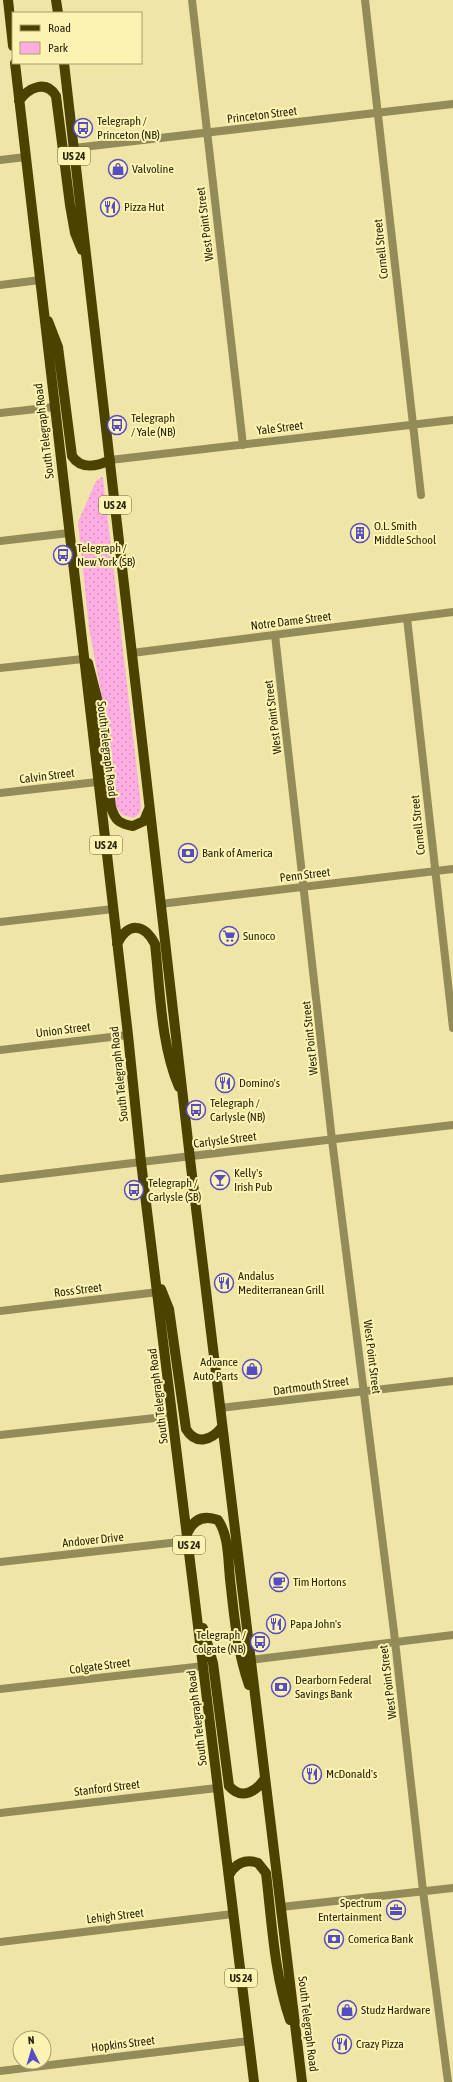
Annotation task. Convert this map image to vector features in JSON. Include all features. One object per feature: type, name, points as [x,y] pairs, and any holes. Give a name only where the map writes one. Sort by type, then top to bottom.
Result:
[{"type":"main road","points":[[8,0],[12,37]]},
{"type":"main road","points":[[56,0],[58,12]]},
{"type":"main road","name":"South Telegraph Road","points":[[15,64],[97,782],[128,1035],[140,1162],[158,1292],[254,2082]]},
{"type":"main road","name":"South Telegraph Road","points":[[64,64],[189,1156],[302,2082]]},
{"type":"main road","points":[[19,101],[28,90],[38,86],[50,89],[56,96],[75,234],[87,261]]},
{"type":"main road","points":[[43,306],[58,347],[72,456],[80,464],[96,466],[110,460]]},
{"type":"main road","points":[[81,640],[94,680],[100,706],[111,807],[114,818],[126,825],[132,826],[140,824],[147,816],[149,807]]},
{"type":"main road","points":[[117,944],[121,936],[127,930],[139,928],[146,930],[155,944],[167,1046],[172,1070],[183,1096]]},
{"type":"main road","points":[[156,1276],[169,1309],[186,1429],[188,1433],[197,1438],[206,1440],[213,1437],[222,1427]]},
{"type":"main road","points":[[188,1536],[196,1520],[205,1517],[218,1520],[222,1526],[226,1546],[237,1635],[245,1673],[256,1702]]},
{"type":"main road","points":[[197,1613],[207,1640],[213,1663],[229,1786],[239,1792],[252,1792],[261,1786],[265,1778]]},
{"type":"main road","points":[[229,1875],[237,1865],[247,1861],[258,1863],[266,1873],[280,1983],[297,2043]]},
{"type":"street","name":"West Point Street","points":[[192,0],[243,445]]},
{"type":"street","name":"Cornell Street","points":[[365,0],[421,495]]},
{"type":"street","name":"Princeton Street","points":[[74,148],[453,104]]},
{"type":"street","points":[[0,160],[26,157]]},
{"type":"street","points":[[0,285],[40,280]]},
{"type":"street","points":[[0,413],[54,407]]},
{"type":"street","name":"Yale Street","points":[[110,460],[453,420]]},
{"type":"street","points":[[0,541],[69,533]]},
{"type":"street","name":"Notre Dame Street","points":[[132,653],[453,612]]},
{"type":"street","name":"Cornell Street","points":[[407,618],[453,1028]]},
{"type":"street","name":"West Point Street","points":[[275,635],[305,887],[332,1140],[395,1642],[423,1891],[448,2082]]},
{"type":"street","points":[[0,668],[83,659]]},
{"type":"street","name":"Calvin Street","points":[[0,793],[97,782]]},
{"type":"street","name":"Penn Street","points":[[160,904],[453,869]]},
{"type":"street","points":[[0,922],[113,909]]},
{"type":"street","name":"Union Street","points":[[0,1050],[128,1035]]},
{"type":"street","name":"Carlysle Street","points":[[0,1179],[453,1125]]},
{"type":"street","name":"Ross Street","points":[[0,1311],[158,1292]]},
{"type":"street","name":"Dartmouth Street","points":[[220,1408],[453,1381]]},
{"type":"street","points":[[0,1436],[173,1416]]},
{"type":"street","name":"Andover Drive","points":[[0,1562],[188,1536]]},
{"type":"street","points":[[250,1660],[453,1635]]},
{"type":"street","name":"Colgate Street","points":[[0,1690],[204,1666]]},
{"type":"street","name":"Stanford Street","points":[[0,1813],[218,1788]]},
{"type":"street","points":[[281,1907],[453,1888]]},
{"type":"street","name":"Lehigh Street","points":[[0,1942],[233,1914]]},
{"type":"street","name":"Hopkins Street","points":[[0,2071],[249,2041]]},
{"type":"green space","points":[[102,477],[141,805],[140,813],[134,818],[122,815],[114,803],[103,703],[89,628],[78,522],[96,481]]},
{"type":"place","name":"Telegraph / Princeton (NB)","points":[[83,128]]},
{"type":"place","name":"Valvoline","points":[[118,169]]},
{"type":"place","name":"Pizza Hut","points":[[110,207]]},
{"type":"place","name":"Telegraph / Yale (NB)","points":[[117,425]]},
{"type":"place","name":"O.L. Smith Middle School","points":[[360,533]]},
{"type":"place","name":"Telegraph / New York (SB)","points":[[63,555]]},
{"type":"place","name":"Bank of America","points":[[188,853]]},
{"type":"place","name":"Sunoco","points":[[229,936]]},
{"type":"place","name":"Domino's","points":[[225,1083]]},
{"type":"place","name":"Telegraph / Carlysle (NB)","points":[[196,1110]]},
{"type":"place","name":"Kelly's Irish Pub","points":[[220,1180]]},
{"type":"place","name":"Telegraph / Carlysle (SB)","points":[[134,1190]]},
{"type":"place","name":"Andalus Mediterranean Grill","points":[[224,1283]]},
{"type":"place","name":"Advance Auto Parts","points":[[252,1369]]},
{"type":"place","name":"Tim Hortons","points":[[279,1582]]},
{"type":"place","name":"Papa John's","points":[[276,1624]]},
{"type":"place","name":"Telegraph / Colgate (NB)","points":[[260,1642]]},
{"type":"place","name":"Dearborn Federal Savings Bank","points":[[281,1687]]},
{"type":"place","name":"McDonald's","points":[[312,1774]]},
{"type":"place","name":"Spectrum Entertainment","points":[[396,1910]]},
{"type":"place","name":"Comerica Bank","points":[[334,1939]]},
{"type":"place","name":"Studz Hardware","points":[[347,2010]]},
{"type":"place","name":"Crazy Pizza","points":[[342,2044]]}]
